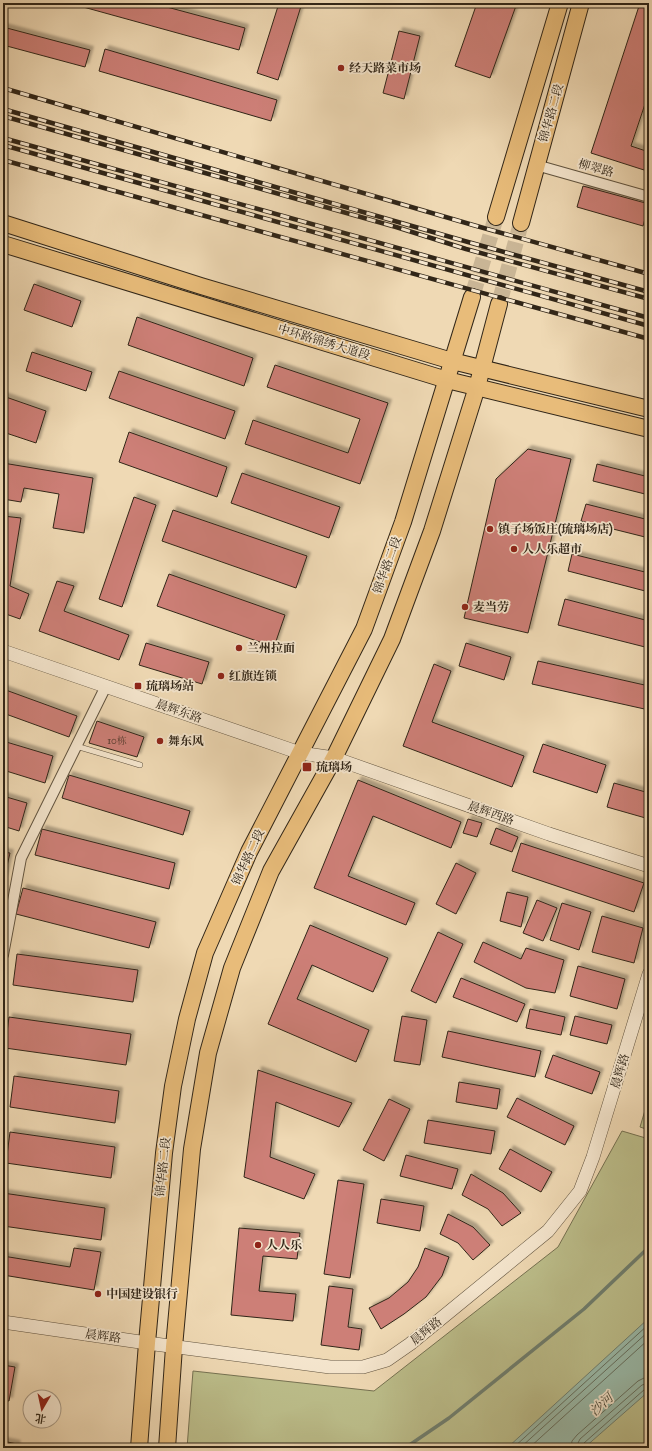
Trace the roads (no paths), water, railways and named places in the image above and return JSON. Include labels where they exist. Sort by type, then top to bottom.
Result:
[{"type":"main road","name":"锦华路二段","points":[[496,217],[560,3]]},
{"type":"main road","name":"锦华路二段","points":[[521,223],[581,3]]},
{"type":"main road","name":"中环路锦绣大道段","points":[[3,224],[201,286],[452,361],[649,409]]},
{"type":"main road","name":"中环路锦绣大道段","points":[[3,244],[447,380],[649,429]]},
{"type":"main road","name":"锦华路二段","points":[[139,1448],[164,1153],[172,1086],[187,1019],[205,953],[248,852],[364,629],[403,522],[472,297]]},
{"type":"main road","points":[[167,1448],[174,1347],[192,1149],[210,1045],[232,968],[271,871],[334,758],[392,639],[432,531],[477,387],[499,304]]},
{"type":"street","name":"柳翠路","points":[[536,165],[649,196]]},
{"type":"street","name":"晨辉东路","points":[[3,651],[300,753],[334,758]]},
{"type":"street","points":[[3,955],[21,858],[106,686]]},
{"type":"street","name":"晨辉西路","points":[[334,758],[549,834],[649,866]]},
{"type":"street","name":"晨辉路","points":[[3,1322],[174,1347],[330,1367],[363,1367],[387,1360],[410,1344],[548,1231],[580,1191],[593,1157],[649,974]]},
{"type":"lane","points":[[76,746],[140,765]]},
{"type":"water","name":"沙河","points":[[649,1318],[649,1391],[584,1448],[507,1448]]},
{"type":"waterway","points":[[405,1448],[449,1418],[584,1309],[649,1247]]},
{"type":"tunnel","points":[[472,297],[496,217]]},
{"type":"tunnel","points":[[499,304],[521,223]]},
{"type":"railway","points":[[3,88],[473,225],[649,274]]},
{"type":"railway","points":[[3,109],[468,242],[649,292]]},
{"type":"railway","points":[[3,116],[396,227],[466,249],[649,299]]},
{"type":"railway","points":[[3,138],[649,318]]},
{"type":"railway","points":[[3,145],[649,326]]},
{"type":"railway","points":[[3,160],[649,339]]},
{"type":"place","name":"经天路菜市场","points":[[341,68]]},
{"type":"place","name":"镇子场饭庄(琉璃场店)","points":[[490,529]]},
{"type":"place","name":"人人乐超市","points":[[514,549]]},
{"type":"place","name":"麦当劳","points":[[465,607]]},
{"type":"place","name":"兰州拉面","points":[[239,648]]},
{"type":"place","name":"红旗连锁","points":[[221,676]]},
{"type":"place","name":"琉璃场站","points":[[138,686]]},
{"type":"place","name":"舞东风","points":[[160,741]]},
{"type":"place","name":"琉璃场","points":[[307,767]]},
{"type":"place","name":"人人乐","points":[[258,1245]]},
{"type":"place","name":"中国建设银行","points":[[98,1294]]}]
